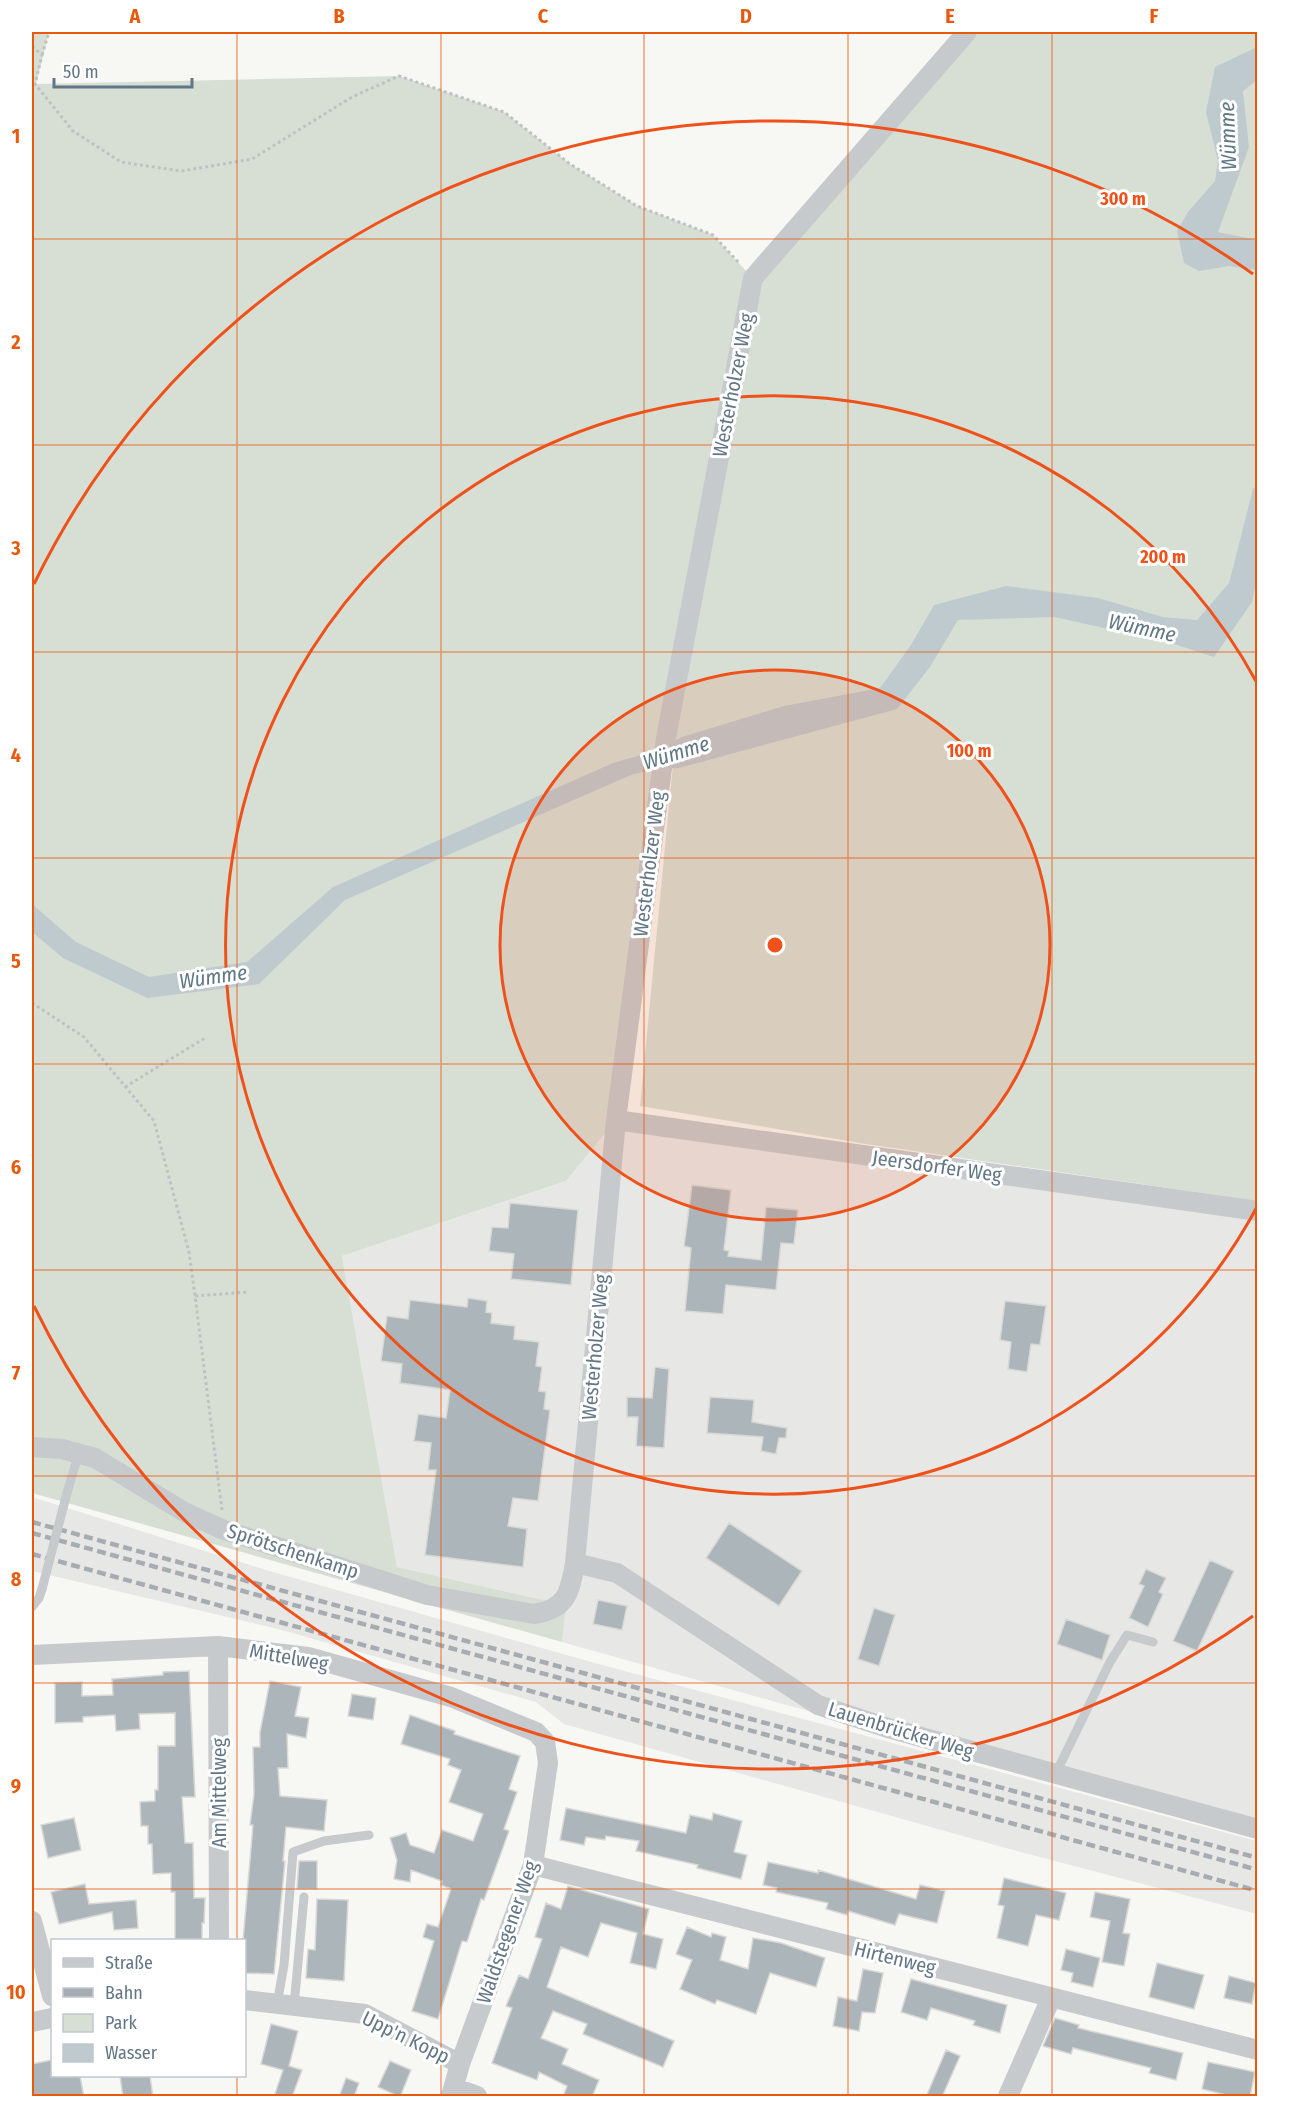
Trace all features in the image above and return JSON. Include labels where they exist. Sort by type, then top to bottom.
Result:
[{"type":"street","points":[[753,278],[967,32]]},
{"type":"street","name":"Westerholzer Weg","points":[[565,1600],[571,1590],[575,1563],[616,1120],[666,738],[753,278]]},
{"type":"street","name":"Jeersdorfer Weg","points":[[616,1120],[1257,1211]]},
{"type":"street","name":"Sprötschenkamp","points":[[32,1447],[80,1452],[95,1458],[186,1513],[224,1530],[427,1595],[534,1614],[547,1612],[565,1600]]},
{"type":"street","name":"Lauenbrücker Weg","points":[[575,1563],[617,1573],[818,1705],[888,1728],[1257,1829]]},
{"type":"street","name":"Mittelweg","points":[[32,1655],[218,1646],[308,1657],[451,1697],[536,1732]]},
{"type":"street","name":"Am Mittelweg","points":[[218,1646],[219,1939]]},
{"type":"street","name":"Waldstegener Weg","points":[[453,2092],[460,2064],[533,1865],[548,1752],[545,1742],[536,1732]]},
{"type":"street","name":"Hirtenweg","points":[[533,1865],[1257,2050]]},
{"type":"street","points":[[32,1921],[51,1992]]},
{"type":"street","points":[[1008,2097],[1051,1998]]},
{"type":"street","name":"Upp'n Kopp","points":[[246,2000],[365,2013],[460,2064]]},
{"type":"street","points":[[32,2022],[51,2018]]},
{"type":"street","points":[[453,2092],[477,2097]]},
{"type":"lane","points":[[32,1607],[42,1589],[80,1452]]},
{"type":"lane","points":[[1055,1775],[1110,1662],[1127,1635],[1153,1642]]},
{"type":"lane","points":[[286,2005],[284,1965],[288,1894],[294,1852],[324,1841],[369,1835]]},
{"type":"lane","points":[[286,2005],[304,1897]]},
{"type":"path","points":[[49,32],[35,84],[73,131],[121,162],[182,171],[252,159],[352,97],[399,76],[504,112],[570,164],[637,206],[713,235],[753,278]]},
{"type":"path","points":[[32,46],[42,55]]},
{"type":"path","points":[[32,1003],[84,1038],[154,1121],[189,1252],[224,1530]]},
{"type":"path","points":[[125,1087],[204,1038]]},
{"type":"path","points":[[195,1296],[248,1292]]},
{"type":"shaded area","points":[[616,1120],[1257,1214],[1257,1837],[562,1642],[565,1605],[397,1567],[342,1256],[566,1181]]},
{"type":"shaded area","points":[[32,1497],[266,1570],[595,1663],[1257,1841],[1257,1914],[1002,1847],[564,1724],[536,1702],[278,1629],[32,1571]]},
{"type":"green space","points":[[32,32],[49,32],[36,84],[399,76],[504,112],[570,164],[637,206],[713,235],[747,272],[655,751],[648,771],[654,769],[607,1131],[566,1181],[342,1256],[397,1567],[566,1605],[562,1642],[32,1493]]},
{"type":"green space","points":[[979,32],[1257,32],[1257,1201],[866,1144],[640,1106],[676,733],[757,281]]},
{"type":"water","name":"Wümme","points":[[1257,47],[1257,80],[1243,91],[1249,147],[1218,232],[1257,240],[1257,270],[1229,266],[1199,271],[1184,263],[1177,231],[1188,212],[1215,181],[1218,161],[1206,112],[1215,67]]},
{"type":"water","name":"Wümme","points":[[1257,485],[1258,573],[1252,602],[1214,657],[1174,644],[1055,617],[958,620],[930,667],[897,709],[679,768],[654,769],[631,775],[345,900],[259,984],[147,998],[63,958],[32,932],[32,904],[76,942],[149,977],[247,962],[333,887],[613,763],[655,751],[682,737],[784,706],[880,688],[911,645],[934,605],[1006,586],[1098,598],[1163,617],[1197,620],[1229,583],[1253,489]]},
{"type":"building","points":[[692,1185],[731,1190],[724,1250],[729,1251],[728,1256],[761,1260],[766,1207],[798,1210],[794,1244],[781,1243],[776,1290],[726,1285],[723,1314],[685,1311],[691,1248],[684,1246]]},
{"type":"building","points":[[510,1203],[578,1210],[571,1285],[511,1279],[514,1254],[489,1251],[492,1227],[508,1228]]},
{"type":"building","points":[[468,1298],[487,1301],[486,1312],[492,1313],[491,1323],[515,1326],[514,1339],[539,1342],[536,1366],[542,1367],[539,1391],[546,1392],[544,1409],[550,1410],[538,1501],[513,1498],[508,1526],[527,1529],[523,1567],[425,1555],[436,1470],[428,1470],[431,1443],[414,1441],[418,1414],[446,1418],[450,1390],[400,1383],[402,1364],[381,1361],[387,1316],[408,1319],[410,1300],[467,1307]]},
{"type":"building","points":[[1005,1301],[1046,1306],[1040,1345],[1031,1344],[1027,1372],[1008,1369],[1011,1342],[1000,1340]]},
{"type":"building","points":[[655,1367],[669,1369],[664,1448],[636,1446],[638,1417],[627,1417],[627,1397],[652,1398]]},
{"type":"building","points":[[710,1397],[754,1400],[752,1422],[787,1428],[786,1438],[779,1438],[776,1454],[761,1451],[763,1437],[707,1433]]},
{"type":"building","points":[[729,1523],[802,1571],[779,1606],[706,1558]]},
{"type":"building","points":[[1210,1560],[1234,1571],[1197,1651],[1173,1641]]},
{"type":"building","points":[[1146,1569],[1166,1578],[1159,1592],[1163,1594],[1148,1627],[1129,1618],[1144,1586],[1139,1584]]},
{"type":"building","points":[[598,1600],[627,1606],[622,1630],[593,1624]]},
{"type":"building","points":[[874,1608],[895,1615],[879,1666],[858,1659]]},
{"type":"building","points":[[1066,1619],[1110,1635],[1102,1660],[1057,1644]]},
{"type":"building","points":[[189,1671],[195,1797],[182,1797],[185,1843],[193,1843],[194,1898],[205,1898],[202,1939],[175,1939],[175,1892],[171,1892],[171,1873],[153,1874],[152,1844],[148,1844],[148,1826],[141,1826],[140,1802],[155,1801],[155,1790],[158,1790],[158,1746],[175,1746],[175,1713],[139,1714],[140,1729],[116,1731],[115,1715],[83,1717],[83,1722],[55,1723],[55,1683],[82,1682],[82,1696],[113,1695],[112,1679],[163,1675],[163,1672]]},
{"type":"building","points":[[270,1681],[301,1687],[295,1716],[309,1718],[306,1738],[287,1734],[288,1768],[278,1768],[280,1796],[327,1800],[324,1831],[286,1827],[274,1974],[246,1973],[246,1939],[243,1939],[253,1825],[250,1825],[254,1794],[253,1747],[260,1747],[260,1732]]},
{"type":"building","points":[[352,1694],[376,1698],[373,1720],[348,1716]]},
{"type":"building","points":[[410,1715],[455,1731],[454,1734],[520,1756],[509,1789],[517,1792],[504,1829],[509,1831],[484,1900],[481,1899],[467,1942],[462,1941],[438,2019],[412,2011],[434,1941],[423,1937],[427,1924],[438,1927],[451,1889],[441,1885],[442,1881],[411,1870],[410,1882],[394,1879],[397,1860],[390,1838],[406,1833],[410,1845],[434,1853],[442,1830],[473,1841],[483,1814],[449,1802],[461,1770],[448,1765],[450,1759],[401,1744]]},
{"type":"building","points":[[566,1808],[686,1833],[690,1815],[712,1820],[713,1813],[742,1821],[734,1852],[747,1855],[741,1879],[697,1868],[698,1865],[636,1851],[639,1841],[606,1836],[605,1840],[586,1837],[584,1845],[560,1840]]},
{"type":"building","points":[[74,1818],[81,1850],[48,1858],[41,1825]]},
{"type":"building","points":[[299,1861],[317,1861],[317,1889],[297,1889]]},
{"type":"building","points":[[768,1862],[818,1873],[818,1870],[916,1899],[920,1885],[945,1891],[937,1923],[899,1914],[895,1925],[848,1911],[847,1915],[826,1909],[828,1903],[776,1892],[777,1888],[763,1885]]},
{"type":"building","points":[[1004,1878],[1066,1893],[1059,1920],[1036,1915],[1028,1946],[997,1938],[1004,1906],[998,1905]]},
{"type":"building","points":[[85,1884],[89,1904],[136,1900],[138,1928],[114,1930],[112,1912],[59,1924],[51,1892]]},
{"type":"building","points":[[568,1886],[649,1909],[643,1934],[663,1939],[656,1969],[630,1963],[637,1933],[601,1923],[588,1957],[561,1947],[547,1987],[674,2041],[663,2067],[583,2034],[587,2024],[553,2011],[541,2038],[568,2049],[562,2064],[599,2080],[592,2097],[563,2097],[567,2086],[539,2072],[537,2080],[492,2063],[512,2008],[506,2006],[519,1975],[528,1979],[542,1939],[535,1937],[546,1903],[561,1909]]},
{"type":"building","points":[[1095,1892],[1130,1899],[1123,1933],[1130,1934],[1124,1966],[1102,1962],[1110,1921],[1090,1917]]},
{"type":"building","points":[[317,1899],[348,1900],[344,1981],[306,1978],[308,1949],[315,1950]]},
{"type":"building","points":[[687,1927],[711,1937],[712,1933],[726,1937],[720,1960],[748,1969],[753,1938],[781,1943],[825,1958],[816,1987],[770,1973],[756,2014],[717,2000],[715,2004],[680,1989],[692,1960],[676,1954]]},
{"type":"building","points":[[1066,1949],[1100,1958],[1093,1987],[1071,1982],[1073,1973],[1061,1970]]},
{"type":"building","points":[[1157,1963],[1204,1975],[1194,2009],[1149,1997]]},
{"type":"building","points":[[863,1969],[883,1973],[875,2013],[862,2012],[859,2031],[833,2026],[838,1997],[857,2001]]},
{"type":"building","points":[[1229,1976],[1256,1983],[1252,2004],[1224,1998]]},
{"type":"building","points":[[911,1979],[1007,2005],[1000,2033],[973,2025],[975,2021],[931,2008],[927,2020],[901,2012]]},
{"type":"building","points":[[1055,2018],[1079,2025],[1078,2028],[1183,2053],[1176,2080],[1149,2073],[1151,2068],[1073,2048],[1071,2054],[1043,2046]]},
{"type":"building","points":[[271,2024],[298,2031],[289,2066],[302,2070],[292,2097],[274,2097],[283,2070],[261,2064]]},
{"type":"building","points":[[946,2050],[960,2056],[942,2097],[926,2097]]},
{"type":"building","points":[[51,2060],[51,2077],[80,2077],[84,2097],[32,2097],[32,2064]]},
{"type":"building","points":[[390,2061],[411,2070],[400,2097],[378,2087]]},
{"type":"building","points":[[1208,2062],[1255,2072],[1250,2097],[1234,2097],[1202,2089]]},
{"type":"building","points":[[120,2077],[150,2077],[153,2097],[123,2097]]},
{"type":"building","points":[[346,2078],[359,2083],[354,2097],[339,2097]]},
{"type":"railway","points":[[32,1522],[1258,1858]]},
{"type":"railway","points":[[32,1533],[1258,1870]]},
{"type":"railway","points":[[32,1554],[1258,1891]]}]
